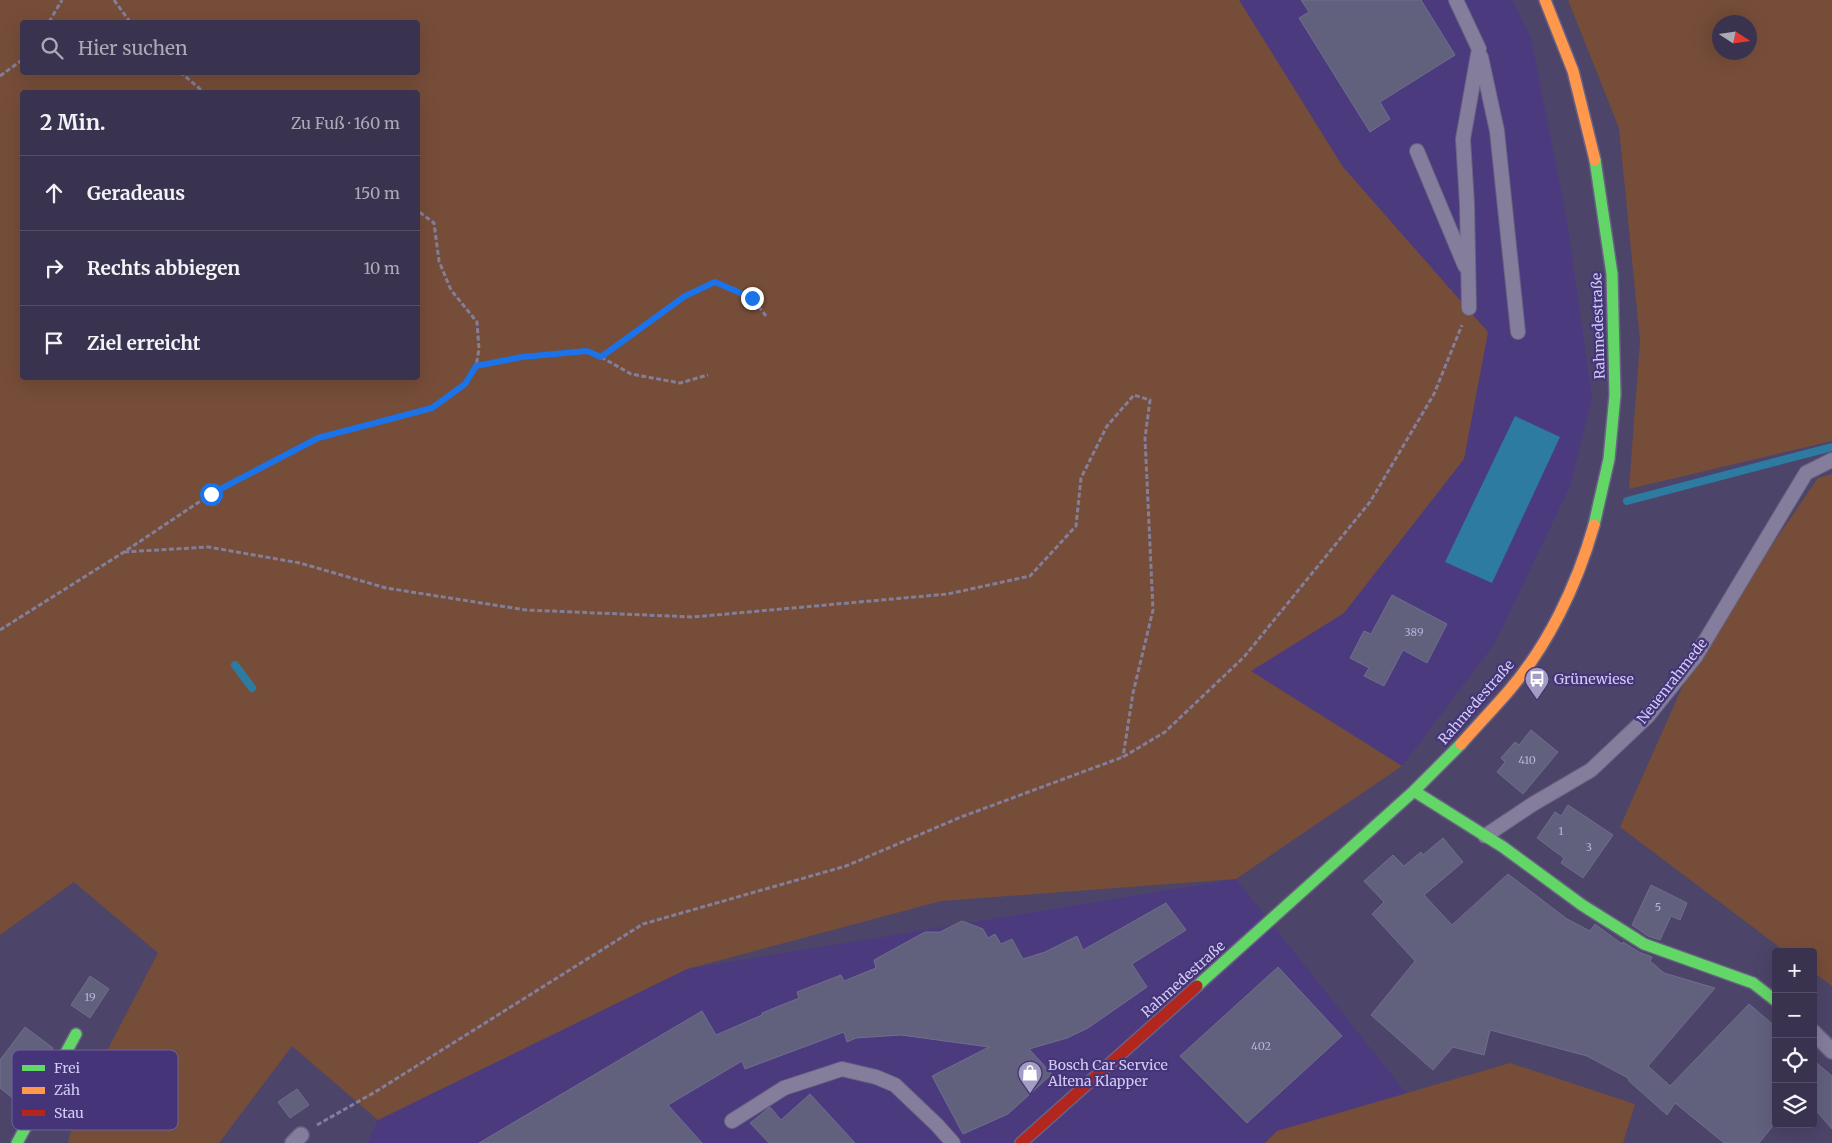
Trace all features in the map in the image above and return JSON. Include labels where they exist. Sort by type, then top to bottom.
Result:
[{"type":"main road","name":"Rahmedestraße","points":[[1022,1143],[1414,790],[1461,743],[1508,692],[1540,648],[1569,593],[1594,527],[1609,458],[1616,395],[1612,274],[1598,173],[1573,71],[1545,0]]},
{"type":"main road","points":[[1414,790],[1503,847],[1582,905],[1644,944],[1753,983],[1772,998]]},
{"type":"main road","points":[[67,1050],[76,1034]]},
{"type":"main road","points":[[17,1143],[24,1130]]},
{"type":"street","points":[[1817,1036],[1832,1051]]},
{"type":"lane","points":[[1456,0],[1479,49],[1497,131],[1518,332]]},
{"type":"lane","points":[[1468,308],[1469,274],[1463,139],[1479,49]]},
{"type":"lane","points":[[1417,152],[1469,274]]},
{"type":"lane","name":"Neuenrahmede","points":[[1484,836],[1533,804],[1591,770],[1647,717],[1696,656],[1806,473],[1832,460]]},
{"type":"lane","points":[[732,1120],[784,1088],[842,1069],[876,1076],[895,1085],[938,1125],[953,1143]]},
{"type":"path","points":[[50,20],[62,0]]},
{"type":"path","points":[[114,0],[129,20]]},
{"type":"path","points":[[0,76],[20,61]]},
{"type":"path","points":[[184,75],[200,90]]},
{"type":"path","points":[[0,630],[124,552],[211,494],[318,438],[432,408],[465,384],[476,366],[479,349],[477,322],[451,290],[439,262],[434,223],[420,212]]},
{"type":"path","points":[[601,357],[685,296],[715,282],[752,298],[766,316]]},
{"type":"path","points":[[297,1139],[643,924],[846,866],[961,817],[1123,757],[1165,732],[1244,657],[1370,502],[1434,394],[1468,308]]},
{"type":"path","points":[[476,366],[522,357],[587,351],[631,374],[680,383],[708,375]]},
{"type":"path","points":[[124,552],[208,547],[300,563],[386,588],[535,611],[693,617],[948,594],[1030,576],[1076,526],[1081,478],[1106,426],[1134,395],[1150,400],[1145,438],[1153,610],[1132,692],[1123,757]]},
{"type":"shaded area","points":[[0,0],[1239,0],[1343,167],[1488,332],[1464,459],[1344,613],[1251,671],[1402,766],[1236,879],[941,901],[687,969],[378,1120],[292,1046],[219,1143],[68,1143],[71,1130],[178,1130],[178,1050],[107,1050],[158,953],[74,882],[0,935]]},
{"type":"shaded area","points":[[1239,0],[1512,0],[1531,38],[1567,221],[1592,397],[1570,486],[1495,643],[1402,766],[1250,671],[1344,613],[1488,332],[1343,167]]},
{"type":"shaded area","points":[[1568,0],[1832,0],[1832,441],[1629,489],[1640,341],[1619,128]]},
{"type":"shaded area","points":[[1832,474],[1832,986],[1817,975],[1817,948],[1781,948],[1620,827],[1696,656],[1818,478]]},
{"type":"shaded area","points":[[1236,879],[1407,1094],[1277,1131],[1265,1143],[367,1143],[378,1120],[687,969]]},
{"type":"shaded area","points":[[1510,1063],[1635,1104],[1623,1143],[1265,1143],[1277,1131]]},
{"type":"water","points":[[1515,416],[1560,437],[1492,583],[1445,562]]},
{"type":"building","points":[[1301,0],[1421,0],[1455,55],[1380,102],[1390,119],[1370,132],[1299,18],[1309,12]]},
{"type":"building","points":[[1392,595],[1447,624],[1427,663],[1403,650],[1384,686],[1364,676],[1369,668],[1350,658],[1364,631],[1371,634]]},
{"type":"building","points":[[1531,730],[1558,752],[1523,794],[1497,772],[1505,762],[1501,758],[1515,742],[1519,745]]},
{"type":"building","points":[[1568,805],[1613,835],[1583,878],[1561,863],[1564,858],[1537,838],[1555,812],[1561,816]]},
{"type":"building","points":[[1443,838],[1463,862],[1424,895],[1452,925],[1508,874],[1567,919],[1590,931],[1595,924],[1622,944],[1623,942],[1639,952],[1652,957],[1650,961],[1664,973],[1715,988],[1648,1066],[1670,1086],[1749,1004],[1772,1024],[1772,1127],[1759,1143],[1724,1143],[1675,1103],[1667,1115],[1628,1078],[1587,1056],[1490,1030],[1484,1055],[1453,1047],[1433,1070],[1371,1015],[1415,961],[1372,914],[1384,902],[1364,881],[1393,855],[1404,866],[1421,852],[1423,855]]},
{"type":"building","points":[[1651,885],[1687,903],[1680,920],[1671,916],[1660,940],[1648,936],[1632,925]]},
{"type":"building","points":[[1166,903],[1186,930],[1132,964],[1147,987],[1088,1028],[1067,1038],[1029,1049],[1052,1074],[1008,1114],[963,1134],[932,1076],[989,1047],[901,1035],[856,1038],[847,1042],[844,1032],[745,1069],[742,1061],[668,1105],[702,1143],[479,1143],[702,1011],[716,1035],[799,998],[797,992],[841,975],[844,981],[876,968],[874,960],[925,932],[940,932],[962,921],[983,929],[988,938],[995,934],[1001,944],[1012,939],[1023,959],[1045,952],[1077,936],[1083,950]]},
{"type":"building","points":[[1278,967],[1342,1036],[1247,1123],[1180,1056]]},
{"type":"building","points":[[90,976],[109,989],[90,1018],[71,1005]]},
{"type":"building","points":[[25,1027],[53,1048],[51,1050],[12,1050],[12,1097],[0,1088],[0,1060]]},
{"type":"building","points":[[1817,1063],[1832,1076],[1832,1129],[1817,1112]]},
{"type":"building","points":[[297,1089],[309,1105],[290,1118],[278,1102]]},
{"type":"building","points":[[810,1094],[855,1143],[769,1143],[750,1123],[770,1107],[781,1120]]},
{"type":"waterway","points":[[1627,501],[1832,447]]},
{"type":"waterway","points":[[235,665],[252,688]]},
{"type":"traffic: fast","points":[[1594,525],[1609,459],[1615,395],[1612,274],[1595,160]]},
{"type":"traffic: fast","points":[[1197,986],[1414,791],[1461,744]]},
{"type":"traffic: fast","points":[[1414,791],[1503,847],[1582,905],[1644,944],[1753,983],[1772,998]]},
{"type":"traffic: fast","points":[[67,1050],[76,1034]]},
{"type":"traffic: fast","points":[[17,1143],[24,1130]]},
{"type":"traffic: slow","points":[[1545,0],[1573,71],[1595,160]]},
{"type":"traffic: slow","points":[[1461,744],[1522,675],[1548,635],[1570,592],[1594,525]]},
{"type":"traffic: jam","points":[[1021,1143],[1197,986]]},
{"type":"place","name":"Grünewiese","points":[[1537,700]]},
{"type":"place","name":"Bosch Car Service Altena Klapper","points":[[1030,1094]]},
{"type":"route","points":[[211,494],[318,438],[432,408],[465,384],[476,366],[522,357],[587,351],[601,357],[685,296],[715,282],[752,298]]}]
